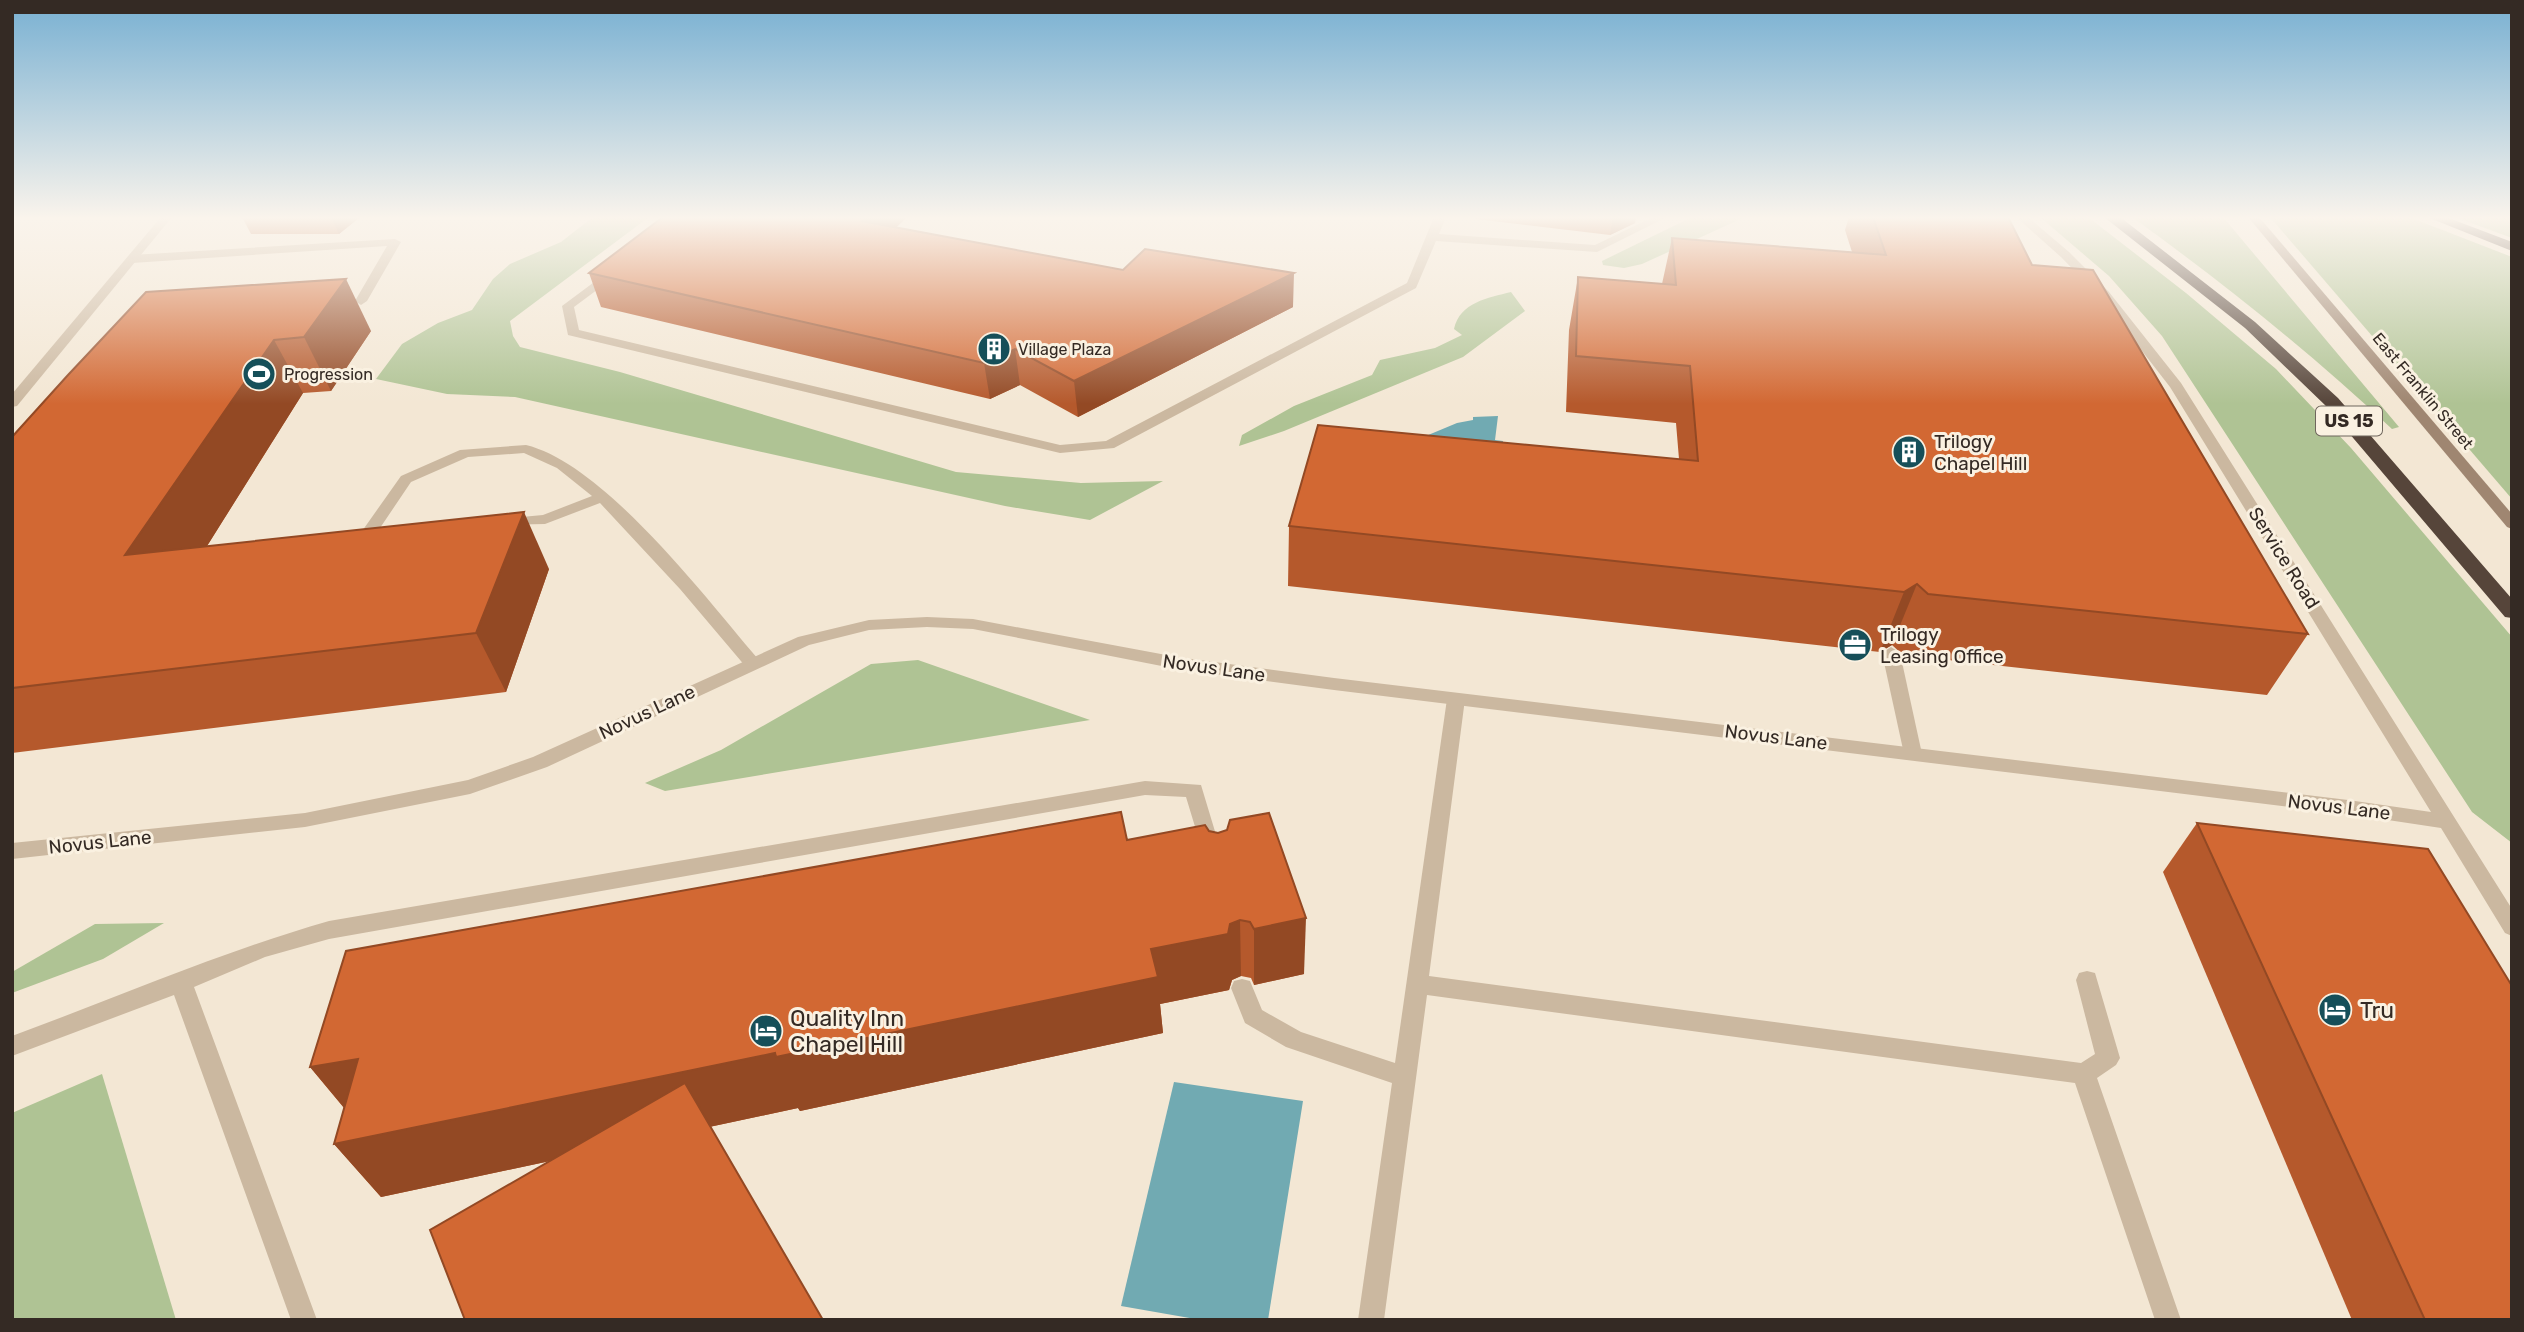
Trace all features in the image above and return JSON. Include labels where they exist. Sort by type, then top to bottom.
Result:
[{"type":"highway","name":"US 15","points":[[2191,279],[2250,325],[2332,402],[2512,612]]},
{"type":"main road","name":"East Franklin Street","points":[[2305,279],[2512,524]]},
{"type":"street","points":[[12,403],[115,279]]},
{"type":"street","points":[[361,301],[374,279]]},
{"type":"street","points":[[604,279],[568,306],[573,332],[1060,449],[1084,449],[1108,445],[1412,285],[1414,279]]},
{"type":"street","name":"Service Road","points":[[2088,279],[2147,345],[2235,480],[2512,927]]},
{"type":"street","points":[[395,532],[368,534],[406,479],[465,453],[526,449],[562,465],[603,497],[686,585],[752,663]]},
{"type":"street","points":[[491,523],[545,519],[603,497]]},
{"type":"street","name":"Novus Lane","points":[[12,851],[305,820],[470,787],[540,762],[804,641],[869,625],[927,622],[973,624],[1177,663],[2447,822]]},
{"type":"street","points":[[1891,653],[1913,754]]},
{"type":"street","points":[[1371,1320],[1456,699]]},
{"type":"street","points":[[12,1046],[181,983],[260,950],[329,930],[1145,788],[1194,790],[1215,866]]},
{"type":"street","points":[[1417,984],[2084,1074],[2108,1058],[2087,980]]},
{"type":"street","points":[[181,983],[304,1320]]},
{"type":"street","points":[[1242,988],[1253,1016],[1294,1040],[1404,1077]]},
{"type":"street","points":[[2084,1074],[2168,1320]]},
{"type":"green space","points":[[493,279],[566,279],[510,321],[513,336],[520,347],[620,372],[956,472],[1081,483],[1163,481],[1090,520],[1005,506],[515,397],[447,394],[376,379],[402,344],[438,323],[472,310]]},
{"type":"green space","points":[[2112,279],[2168,279],[2276,369],[2351,448],[2512,637],[2512,843],[2472,812],[2162,336]]},
{"type":"green space","points":[[2214,279],[2275,279],[2399,427],[2392,429],[2265,319]]},
{"type":"green space","points":[[2323,279],[2512,279],[2512,499]]},
{"type":"green space","points":[[1511,292],[1525,311],[1463,357],[1284,431],[1239,446],[1242,435],[1294,406],[1372,375],[1380,360],[1435,348],[1462,335],[1454,329],[1462,313],[1484,299]]},
{"type":"green space","points":[[918,660],[1090,720],[665,791],[645,783],[721,750],[871,664]]},
{"type":"green space","points":[[164,923],[103,959],[12,993],[12,972],[95,924]]},
{"type":"green space","points":[[102,1074],[176,1320],[12,1320],[12,1113]]},
{"type":"water","points":[[1498,416],[1495,440],[1503,441],[1500,467],[1421,438],[1457,423],[1473,420],[1473,417]]},
{"type":"water","points":[[1174,1082],[1303,1101],[1268,1320],[1201,1320],[1121,1306]]},
{"type":"building","points":[[346,279],[304,337],[274,340],[125,555],[524,512],[476,633],[12,688],[12,437],[146,292]]},
{"type":"building","points":[[616,279],[1281,279],[1074,381],[1015,349],[984,363]]},
{"type":"building","name":"Trilogy Chapel Hill","points":[[1578,279],[1676,285],[1676,279],[2098,279],[2308,634],[1928,594],[1917,584],[1904,592],[1289,526],[1318,425],[1698,461],[1690,366],[1576,356]]},
{"type":"building","points":[[1121,812],[1127,840],[1205,825],[1209,831],[1218,833],[1227,830],[1230,820],[1269,813],[1306,918],[1254,929],[1250,922],[1240,920],[1230,924],[1228,934],[1151,949],[1158,977],[776,1057],[775,1053],[334,1144],[358,1059],[310,1067],[346,951]]},
{"type":"building","name":"Tru","points":[[2197,823],[2428,849],[2512,986],[2512,1320],[2425,1320]]},
{"type":"building","points":[[685,1083],[823,1320],[465,1320],[430,1230]]},
{"type":"place","name":"Village Plaza","points":[[994,349]]},
{"type":"place","name":"Progression","points":[[259,374]]},
{"type":"place","name":"Trilogy Chapel Hill","points":[[1909,452]]},
{"type":"place","name":"Trilogy Leasing Office","points":[[1855,645]]},
{"type":"place","name":"Tru","points":[[2335,1010]]},
{"type":"place","name":"Quality Inn Chapel Hill","points":[[766,1031]]}]
